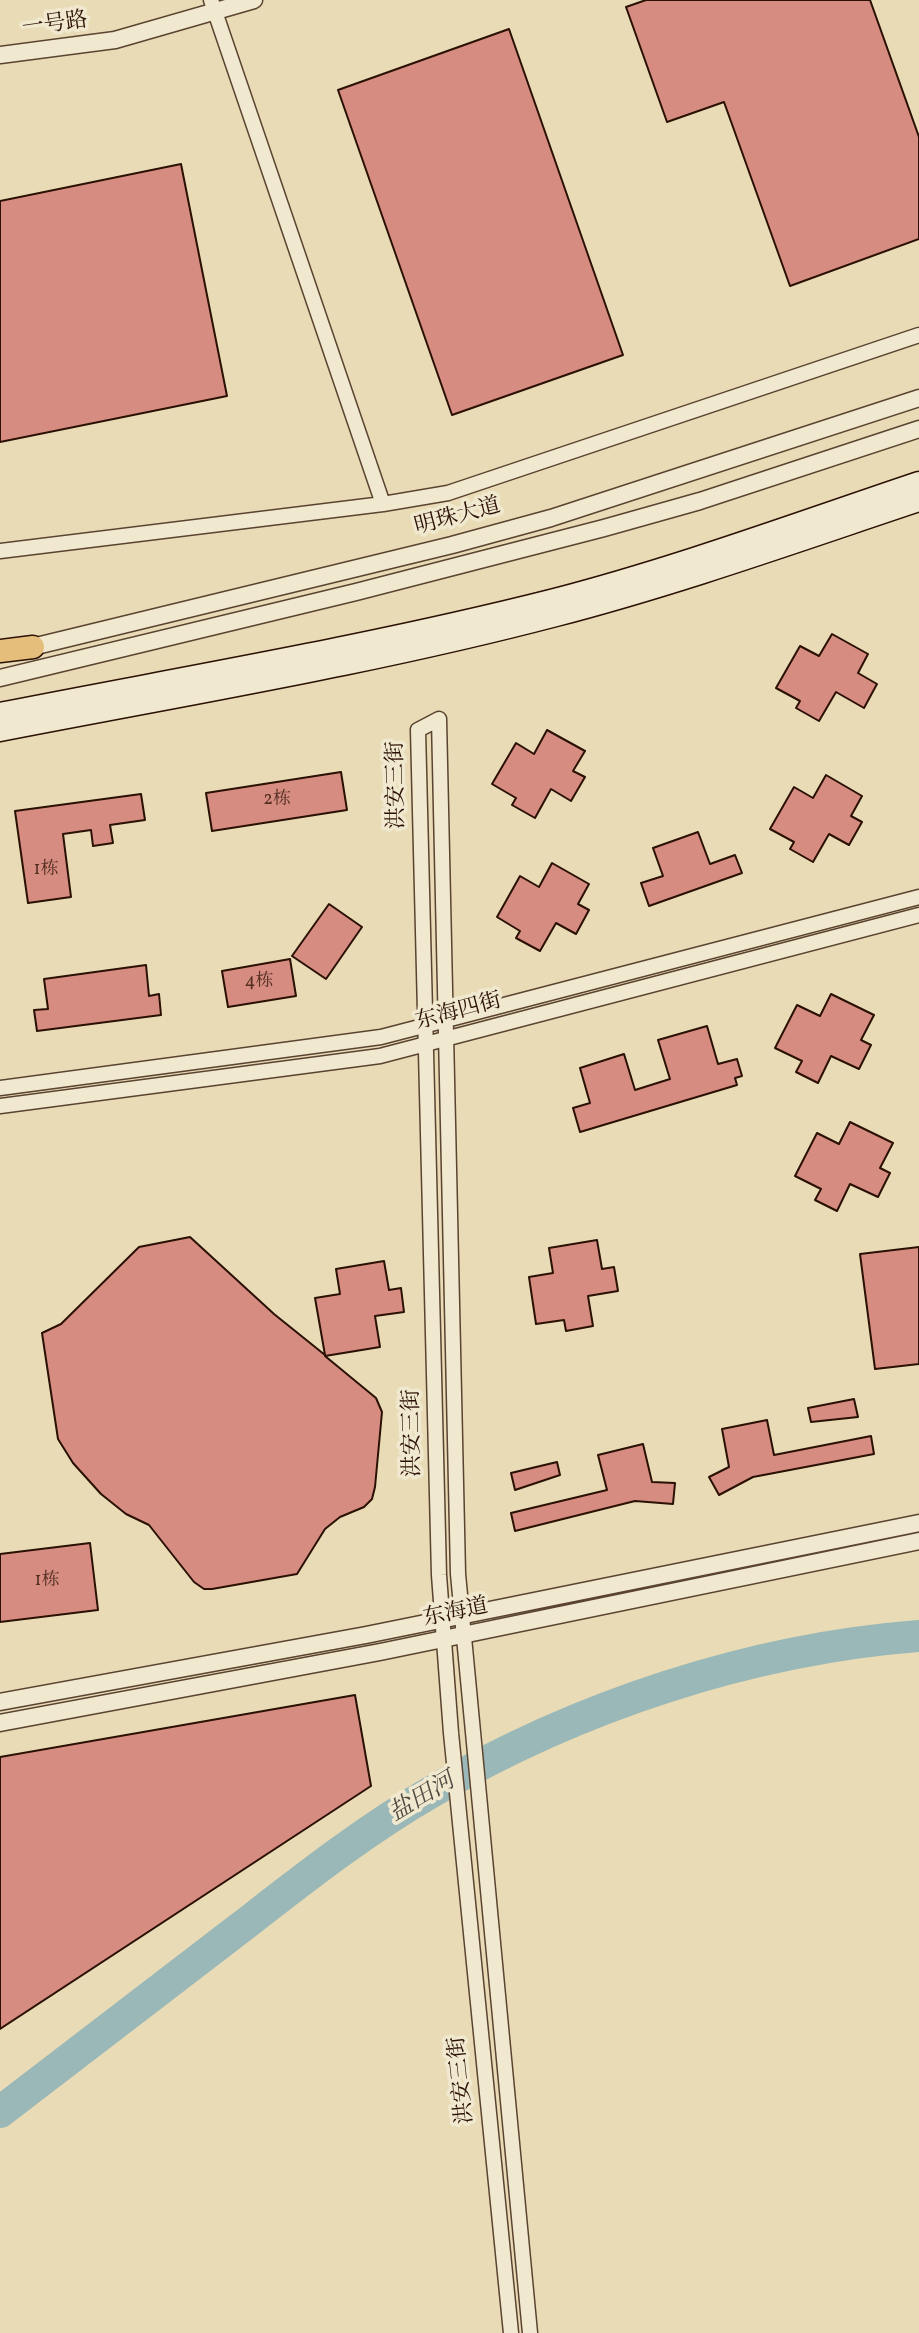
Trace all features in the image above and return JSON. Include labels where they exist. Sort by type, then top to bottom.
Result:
[{"type":"main road","points":[[0,713],[452,623],[552,599],[647,572],[919,482]]},
{"type":"main road","points":[[0,731],[446,643],[556,616],[650,590],[919,501]]},
{"type":"main road","points":[[0,653],[33,647]]},
{"type":"street","name":"一号路","points":[[4,55],[115,40],[212,6],[254,0]]},
{"type":"street","points":[[212,6],[383,504]]},
{"type":"street","points":[[0,551],[383,504],[448,493],[919,335]]},
{"type":"street","name":"明珠大道","points":[[33,647],[551,518],[919,398]]},
{"type":"street","name":"明珠大道","points":[[0,678],[604,528],[700,501],[919,429]]},
{"type":"street","name":"洪安三街","points":[[511,2333],[442,1619],[418,730],[439,719],[458,1574],[530,2333]]},
{"type":"street","name":"东海四街","points":[[0,1088],[381,1037],[919,897]]},
{"type":"street","name":"东海四街","points":[[0,1106],[380,1056],[919,915]]},
{"type":"street","name":"东海道","points":[[0,1702],[461,1616],[919,1523]]},
{"type":"street","name":"东海道","points":[[0,1723],[463,1635],[919,1541]]},
{"type":"building","points":[[646,0],[870,0],[919,137],[919,239],[790,286],[724,102],[667,122],[626,7]]},
{"type":"building","points":[[509,29],[623,355],[452,415],[338,90]]},
{"type":"building","points":[[181,164],[227,396],[0,442],[0,201]]},
{"type":"building","points":[[832,634],[868,654],[858,673],[877,684],[864,708],[836,692],[819,721],[796,708],[800,701],[776,688],[800,646],[819,656]]},
{"type":"building","points":[[547,730],[585,751],[573,771],[585,777],[571,801],[551,789],[535,818],[512,805],[516,798],[492,784],[516,743],[534,754]]},
{"type":"building","points":[[341,772],[347,810],[212,831],[206,793]]},
{"type":"building","points":[[826,775],[862,796],[851,816],[862,822],[849,845],[829,834],[813,862],[790,849],[794,842],[770,829],[794,787],[813,798]]},
{"type":"building","points":[[141,794],[145,820],[110,825],[113,843],[93,846],[91,830],[63,834],[71,897],[28,903],[15,811]]},
{"type":"building","points":[[698,832],[710,864],[735,855],[742,873],[649,906],[641,883],[663,876],[653,848]]},
{"type":"building","points":[[552,863],[589,884],[578,904],[589,910],[576,934],[556,923],[540,951],[516,938],[520,931],[497,917],[520,876],[539,887]]},
{"type":"building","points":[[329,904],[362,927],[326,979],[292,956]]},
{"type":"building","points":[[290,959],[296,996],[228,1007],[222,971]]},
{"type":"building","points":[[146,965],[149,996],[159,994],[161,1015],[37,1031],[34,1010],[48,1009],[44,979]]},
{"type":"building","points":[[831,994],[874,1015],[861,1040],[871,1045],[859,1069],[831,1056],[818,1083],[796,1072],[802,1061],[775,1048],[797,1005],[820,1016]]},
{"type":"building","points":[[707,1026],[718,1064],[737,1059],[742,1076],[735,1078],[737,1085],[580,1132],[573,1108],[590,1103],[580,1068],[624,1054],[635,1090],[670,1079],[658,1040]]},
{"type":"building","points":[[850,1122],[893,1143],[880,1168],[890,1173],[878,1197],[850,1184],[837,1211],[815,1200],[821,1189],[795,1176],[817,1133],[839,1144]]},
{"type":"building","points":[[190,1237],[274,1314],[325,1355],[315,1298],[340,1294],[336,1269],[384,1261],[389,1290],[401,1288],[404,1312],[375,1316],[380,1347],[325,1356],[376,1398],[382,1412],[375,1487],[372,1499],[364,1507],[340,1517],[325,1529],[297,1574],[204,1589],[194,1582],[149,1525],[126,1514],[101,1494],[73,1463],[58,1439],[42,1333],[61,1324],[139,1247]]},
{"type":"building","points":[[597,1240],[602,1269],[614,1267],[618,1291],[588,1296],[593,1326],[566,1331],[564,1320],[536,1324],[529,1277],[553,1273],[549,1248]]},
{"type":"building","points":[[919,1247],[919,1364],[875,1369],[860,1254]]},
{"type":"building","points":[[854,1399],[858,1417],[811,1422],[808,1408]]},
{"type":"building","points":[[767,1420],[774,1455],[871,1436],[874,1454],[753,1477],[719,1495],[709,1477],[729,1467],[722,1429]]},
{"type":"building","points":[[643,1444],[652,1482],[675,1483],[673,1504],[635,1501],[515,1531],[511,1513],[607,1490],[598,1455]]},
{"type":"building","points":[[557,1462],[560,1475],[515,1490],[511,1473]]},
{"type":"building","points":[[90,1543],[98,1610],[0,1622],[0,1554]]},
{"type":"building","points":[[355,1695],[371,1786],[0,2029],[0,1757]]},
{"type":"waterway","name":"盐田河","points":[[0,2112],[334,1856],[408,1806],[489,1760],[606,1708],[667,1686],[793,1654],[919,1636]]}]
